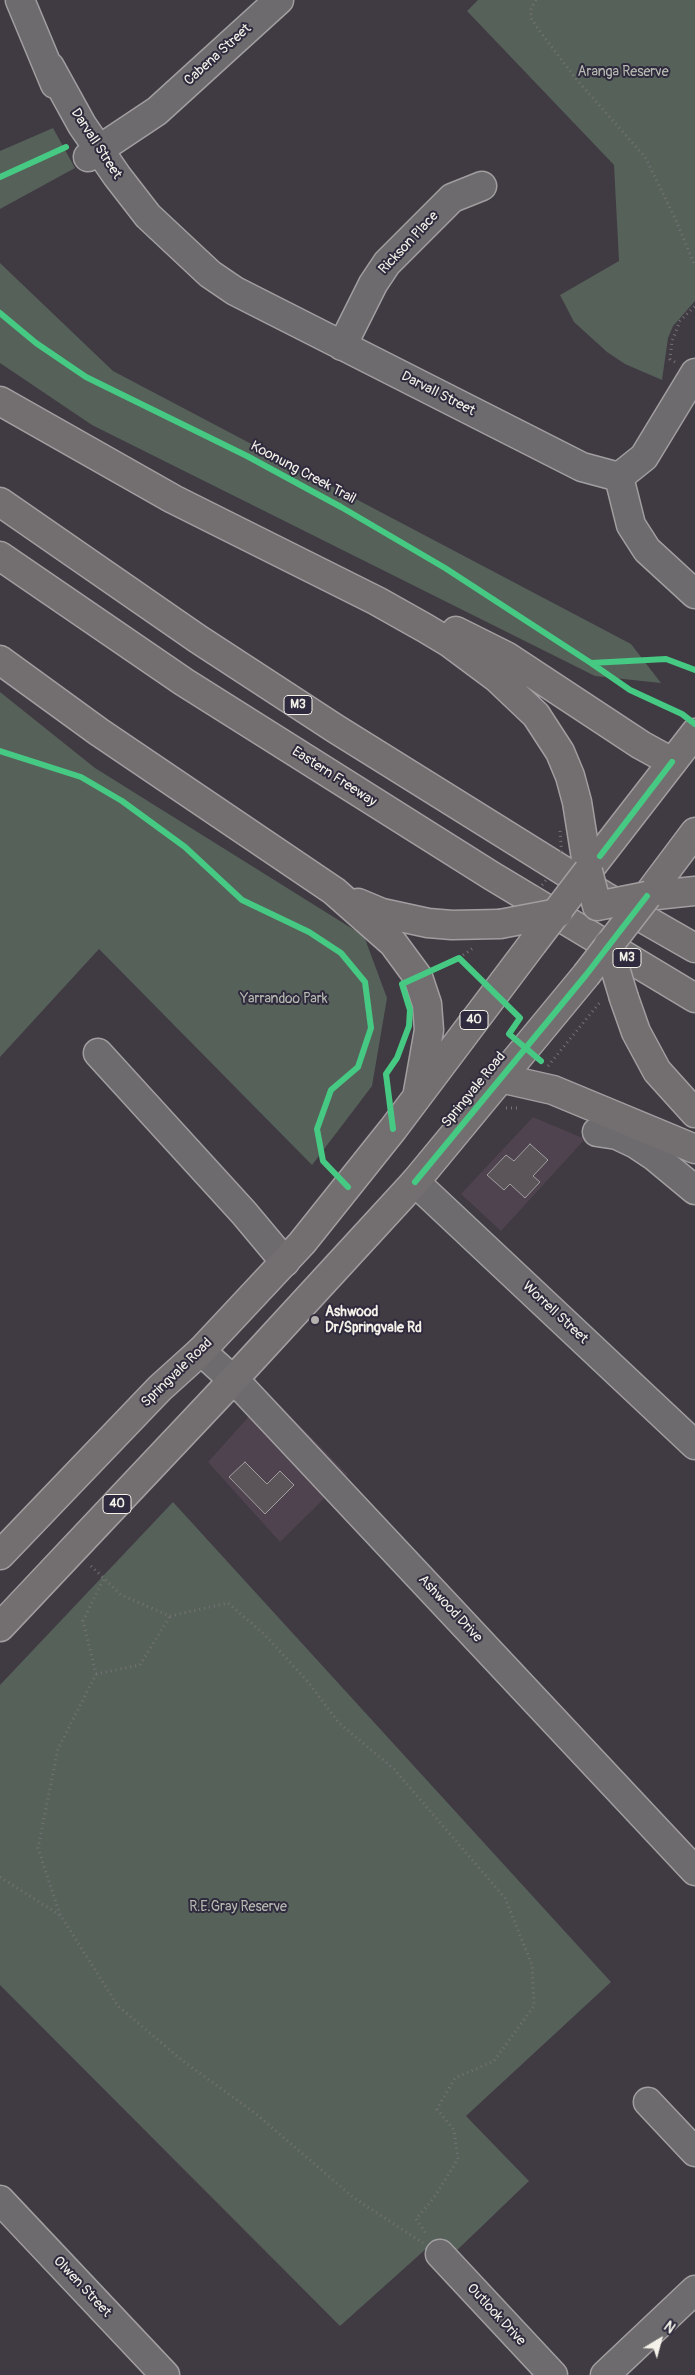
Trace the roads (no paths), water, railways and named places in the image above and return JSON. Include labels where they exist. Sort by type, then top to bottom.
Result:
[{"type":"main road","points":[[0,401],[172,499],[378,601],[450,643],[497,678],[536,715],[560,752],[570,776],[601,901],[614,997],[657,1070],[686,1106],[695,1113]]},
{"type":"main road","name":"M3","points":[[0,502],[262,681],[601,901],[695,948]]},
{"type":"main road","name":"Eastern Freeway","points":[[0,556],[184,682],[492,876],[685,993]]},
{"type":"main road","points":[[378,601],[468,636],[506,656],[641,745],[672,762]]},
{"type":"main road","points":[[0,660],[99,732],[334,891],[361,905],[404,919],[452,925],[500,924],[601,901],[656,892],[695,891]]},
{"type":"main road","name":"Springvale Road","points":[[0,1554],[160,1388],[202,1351],[326,1215],[558,912],[590,857],[695,733]]},
{"type":"main road","name":"Springvale Road","points":[[0,1627],[233,1380],[415,1182],[586,975],[608,945],[656,892],[695,832]]},
{"type":"main road","points":[[334,891],[393,942],[418,977],[427,1004],[429,1019],[416,1098]]},
{"type":"main road","points":[[500,1078],[553,1090],[695,1149]]},
{"type":"street","name":"Darvall Street","points":[[20,0],[50,67],[67,119],[129,204],[148,216],[222,283],[582,467],[618,477]]},
{"type":"street","name":"Cabena Street","points":[[98,161],[157,111],[279,0]]},
{"type":"street","name":"Rickson Place","points":[[342,346],[373,284],[387,263],[452,198],[482,186]]},
{"type":"street","points":[[694,374],[644,457],[618,477],[631,525],[647,550],[695,594]]},
{"type":"street","points":[[98,1053],[244,1213],[284,1262]]},
{"type":"street","points":[[598,1132],[617,1135],[654,1156],[695,1190]]},
{"type":"street","name":"Worrell Street","points":[[415,1182],[695,1445]]},
{"type":"street","name":"Ashwood Drive","points":[[202,1351],[233,1380],[695,1871]]},
{"type":"street","points":[[648,2102],[695,2152]]},
{"type":"street","name":"Olwen Street","points":[[0,2200],[165,2375]]},
{"type":"street","name":"Outlook Drive","points":[[440,2254],[553,2375]]},
{"type":"street","points":[[605,2375],[695,2290]]},
{"type":"place","name":"Ashwood Dr/Springvale Rd","points":[[315,1320]]},
{"type":"park label","name":"Aranga Reserve","points":[[623,72]]},
{"type":"park label","name":"Yarrandoo Park","points":[[284,999]]},
{"type":"park label","name":"R.E.Gray Reserve","points":[[238,1907]]}]
